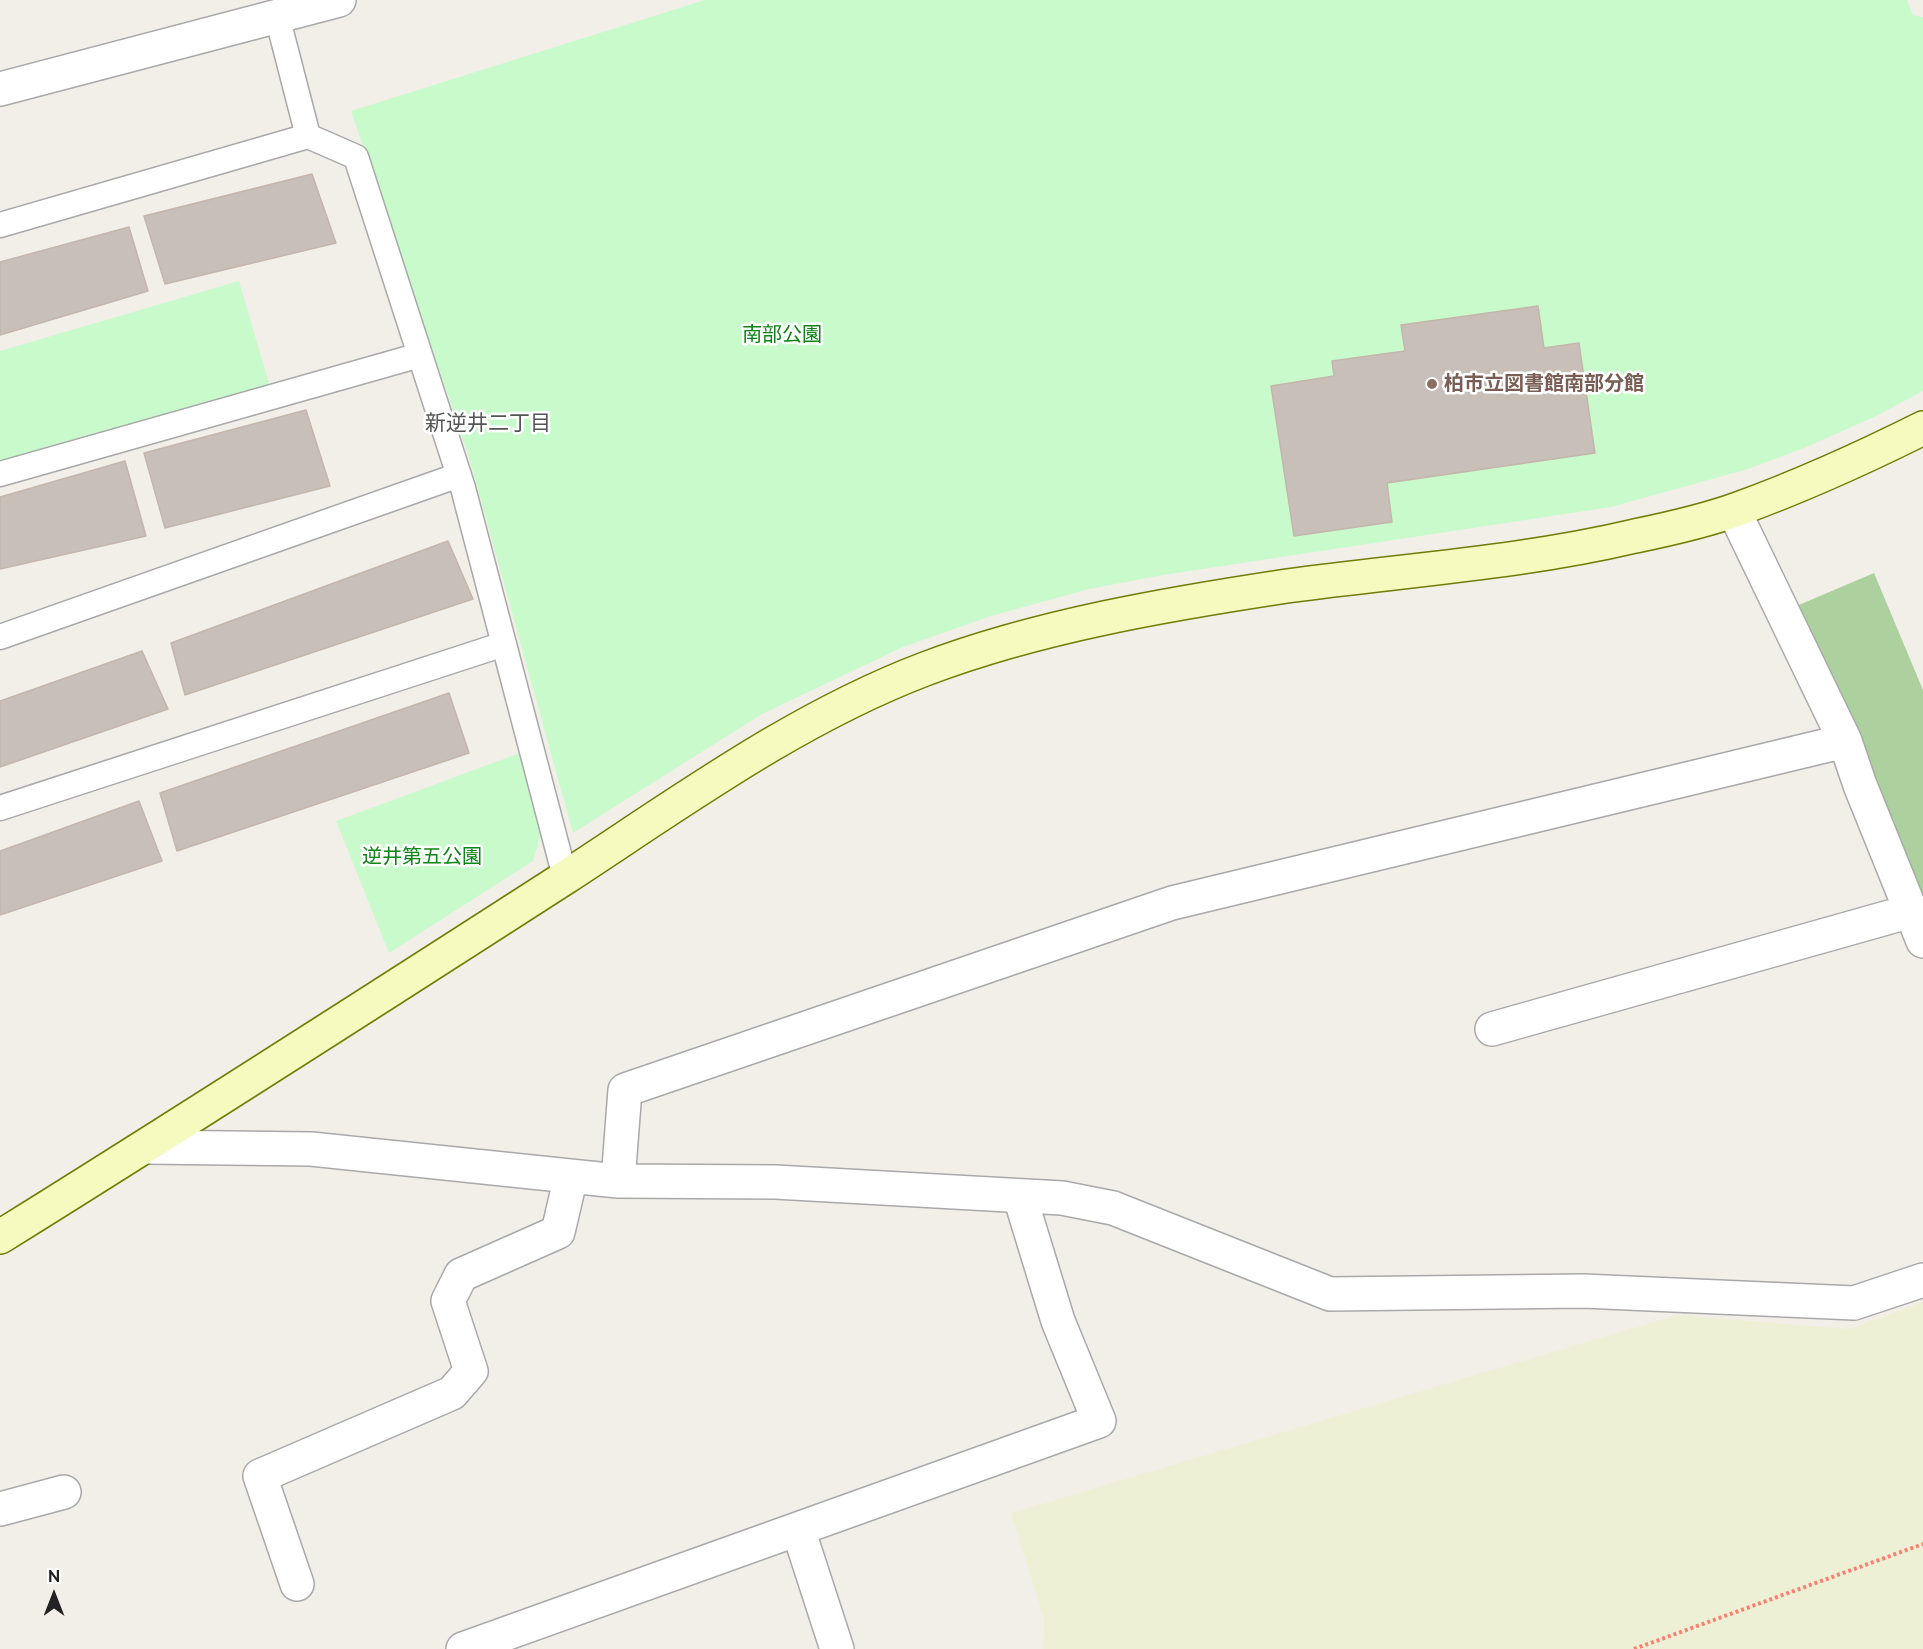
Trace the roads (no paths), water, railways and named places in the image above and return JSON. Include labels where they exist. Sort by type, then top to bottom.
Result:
[{"type":"street","points":[[0,89],[339,0]]},
{"type":"street","points":[[0,1237],[145,1147],[739,763],[866,695],[926,669],[1022,640],[1110,618],[1285,587],[1513,559],[1632,537],[1734,511],[1858,460],[1923,428]]},
{"type":"street","points":[[1734,511],[1845,741],[1860,785],[1923,941]]},
{"type":"street","points":[[618,1181],[625,1090],[1172,903],[1845,741]]},
{"type":"street","points":[[1492,1029],[1911,911]]},
{"type":"street","points":[[145,1147],[311,1149],[618,1181],[776,1182],[1062,1198],[1113,1208],[1330,1294],[1583,1291],[1854,1303],[1923,1280]]},
{"type":"street","points":[[297,1584],[260,1476],[452,1393],[471,1371],[448,1301],[461,1275],[558,1232],[571,1176]]},
{"type":"street","points":[[463,1649],[1099,1421],[1058,1321],[1020,1197]]},
{"type":"street","points":[[0,1509],[64,1492]]},
{"type":"street","points":[[798,1529],[837,1649]]},
{"type":"lane","points":[[277,16],[309,136]]},
{"type":"lane","points":[[0,225],[309,136],[356,157],[459,476],[565,877]]},
{"type":"lane","points":[[0,474],[420,355]]},
{"type":"lane","points":[[0,637],[459,476]]},
{"type":"lane","points":[[0,808],[504,644]]},
{"type":"place","name":"柏市立図書館南部分館","points":[[1432,384]]},
{"type":"district","name":"新逆井二丁目","points":[[488,424]]},
{"type":"park label","name":"南部公園","points":[[782,335]]},
{"type":"park label","name":"逆井第五公園","points":[[422,857]]}]
